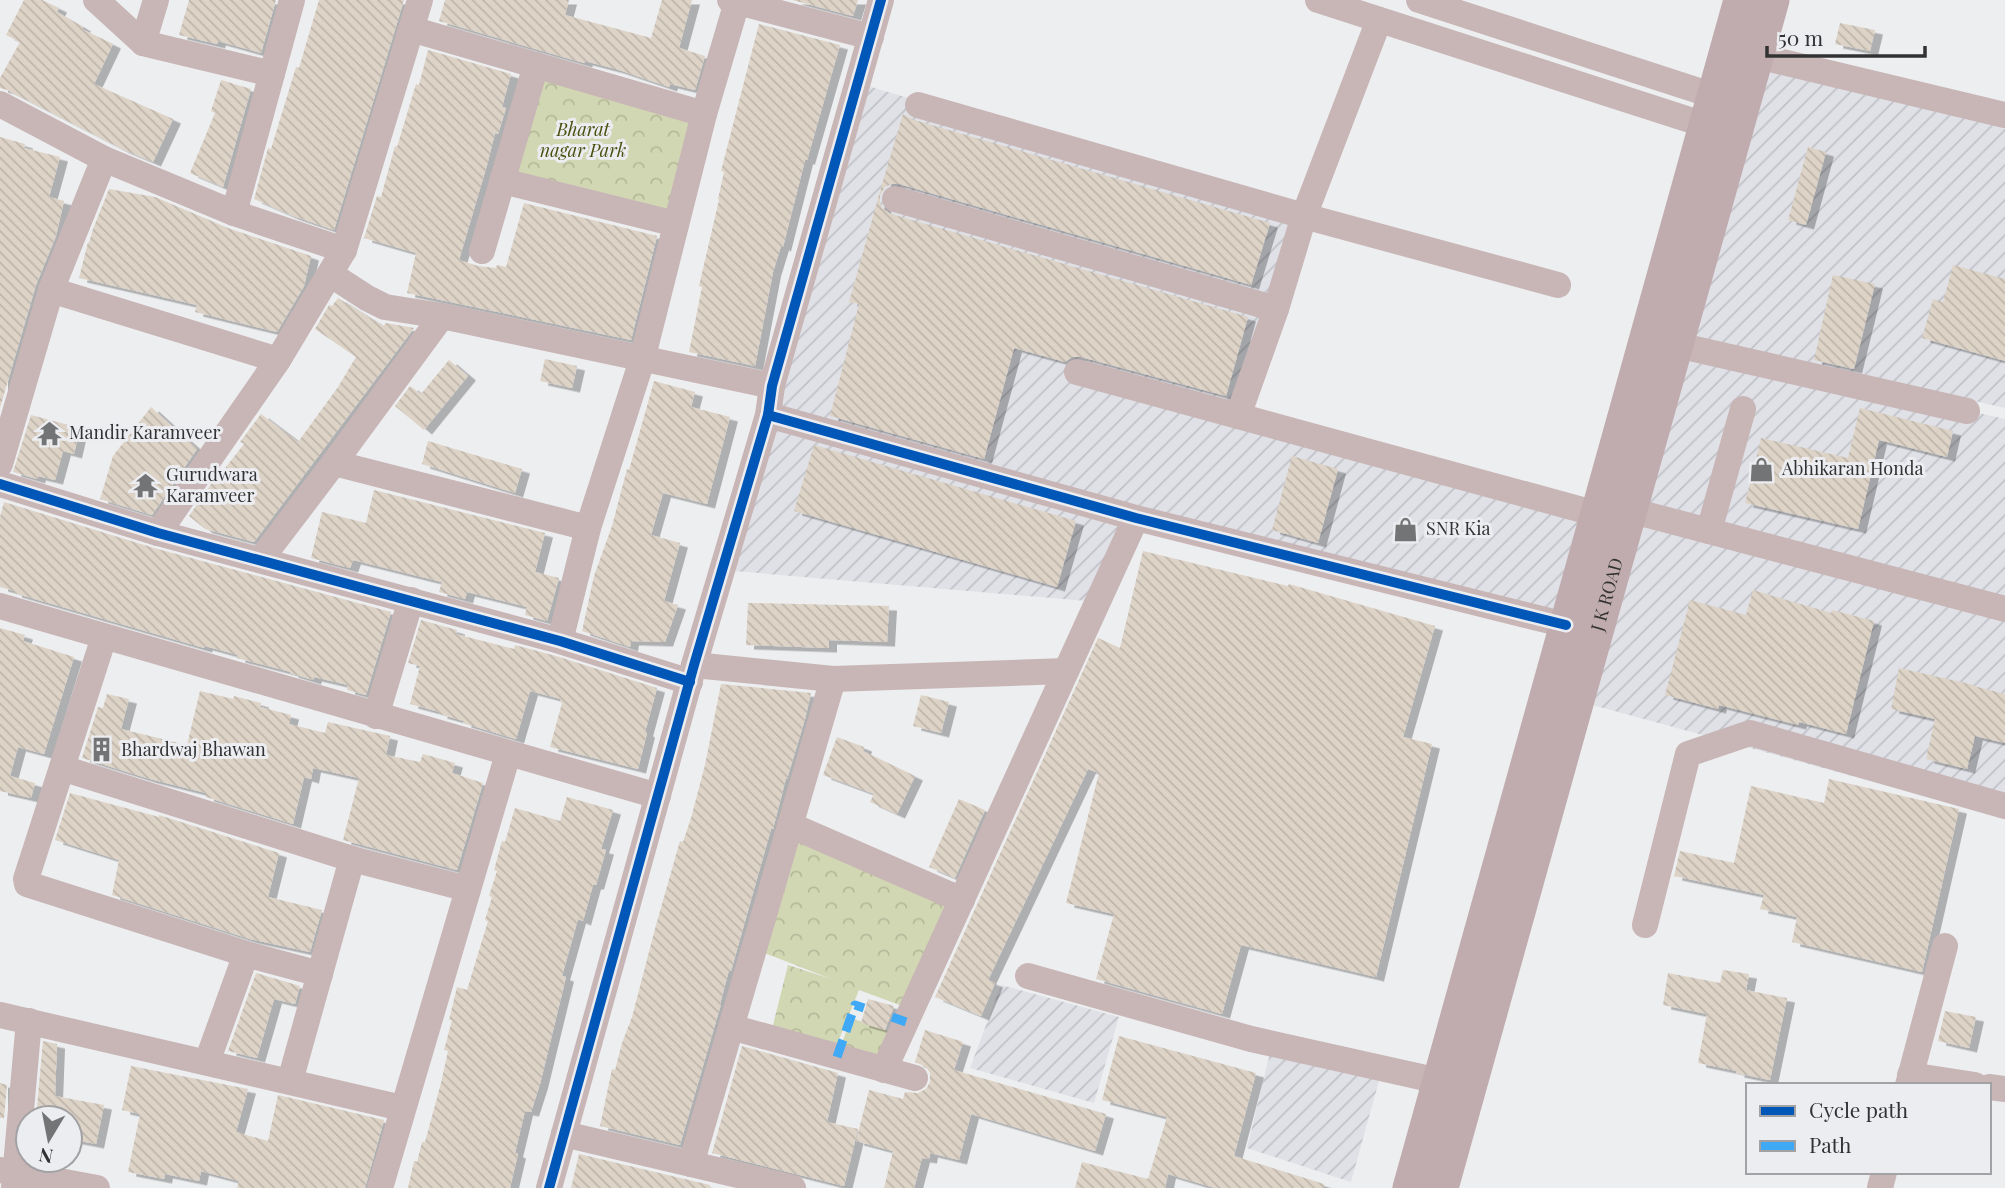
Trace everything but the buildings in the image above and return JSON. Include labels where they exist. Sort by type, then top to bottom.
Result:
[{"type":"main road","name":"J K ROAD","points":[[1740,0],[1742,52]]},
{"type":"main road","name":"J K ROAD","points":[[1409,1188],[1580,613],[1742,52],[1773,0]]},
{"type":"main road","name":"J K ROAD","points":[[1609,508],[1677,345],[1725,116]]},
{"type":"main road","name":"J K ROAD","points":[[1442,1188],[1580,613]]},
{"type":"street","points":[[96,0],[143,43],[272,74]]},
{"type":"street","points":[[143,43],[156,0]]},
{"type":"street","points":[[234,213],[292,0]]},
{"type":"street","points":[[158,533],[278,360],[344,250],[420,0]]},
{"type":"street","points":[[549,1188],[692,673],[768,415],[772,386],[881,0]]},
{"type":"street","points":[[1318,0],[1379,20],[1725,116]]},
{"type":"street","points":[[1419,0],[1725,116]]},
{"type":"street","points":[[560,641],[588,528],[642,359],[734,1],[803,9],[871,37]]},
{"type":"street","points":[[1238,416],[1276,309],[1304,216],[1379,20]]},
{"type":"street","points":[[411,29],[704,114]]},
{"type":"street","points":[[1742,52],[2005,115]]},
{"type":"street","points":[[482,251],[536,65]]},
{"type":"street","points":[[0,104],[104,159],[234,213],[344,250]]},
{"type":"street","points":[[918,105],[1304,216],[1558,285]]},
{"type":"street","points":[[0,464],[51,290],[104,159]]},
{"type":"street","points":[[502,181],[677,224]]},
{"type":"street","points":[[895,199],[1276,309]]},
{"type":"street","points":[[330,274],[385,307],[442,316],[772,386]]},
{"type":"street","points":[[51,290],[278,360]]},
{"type":"street","points":[[261,559],[442,316]]},
{"type":"street","points":[[1677,345],[1967,411]]},
{"type":"street","points":[[1077,372],[1238,416],[1709,531],[2005,609]]},
{"type":"street","points":[[1709,531],[1743,409]]},
{"type":"street","points":[[768,415],[1136,518],[1580,613]]},
{"type":"street","points":[[334,463],[588,528]]},
{"type":"street","points":[[0,484],[158,533],[560,641],[692,673],[833,679],[1066,671]]},
{"type":"street","points":[[884,1070],[1136,518]]},
{"type":"street","points":[[376,716],[411,600]]},
{"type":"street","points":[[0,606],[659,796]]},
{"type":"street","points":[[104,636],[26,879],[27,884],[246,954],[320,974]]},
{"type":"street","points":[[691,1164],[833,679]]},
{"type":"street","points":[[1645,925],[1688,754],[1749,733],[2005,806]]},
{"type":"street","points":[[380,1188],[508,754]]},
{"type":"street","points":[[62,768],[352,859],[468,890]]},
{"type":"street","points":[[790,825],[962,900]]},
{"type":"street","points":[[290,1081],[352,859]]},
{"type":"street","points":[[1945,946],[1909,1080],[1949,1083]]},
{"type":"street","points":[[207,1062],[246,954]]},
{"type":"street","points":[[1028,976],[1251,1039],[1439,1081]]},
{"type":"street","points":[[0,1016],[402,1108]]},
{"type":"street","points":[[29,1021],[10,1177],[97,1188]]},
{"type":"street","points":[[731,1027],[915,1078]]},
{"type":"street","points":[[564,1134],[793,1188]]},
{"type":"shaded area","points":[[1757,57],[2005,116],[2005,408],[1680,335]]},
{"type":"shaded area","points":[[858,83],[1304,216],[1241,409],[1600,502],[1566,625],[1136,518],[1098,602],[722,570]]},
{"type":"shaded area","points":[[1677,345],[2005,419],[2005,605],[1648,506]]},
{"type":"shaded area","points":[[1631,510],[2005,609],[2005,818],[1578,701]]},
{"type":"shaded area","points":[[1001,985],[1119,1017],[1094,1103],[970,1068]]},
{"type":"shaded area","points":[[1270,1053],[1380,1077],[1351,1182],[1247,1148]]},
{"type":"green space","name":"Bharat nagar Park","points":[[541,75],[696,120],[671,214],[513,176]]},
{"type":"green space","points":[[794,834],[956,901],[905,1007],[859,990],[834,1052],[771,1033],[788,965],[831,979],[762,952]]},
{"type":"green space","points":[[851,1018],[900,1035],[884,1070],[837,1057]]},
{"type":"marked path","points":[[837,1057],[855,1005],[864,1008]]},
{"type":"marked path","points":[[892,1017],[906,1022]]},
{"type":"cycle path","points":[[549,1188],[694,665],[768,415],[772,386],[881,0]]},
{"type":"cycle path","points":[[768,415],[1136,518],[1566,625]]},
{"type":"cycle path","points":[[0,484],[158,533],[560,641],[690,682]]},
{"type":"place","name":"Mandir Karamveer","points":[[49,433]]},
{"type":"place","name":"Abhikaran Honda","points":[[1762,469]]},
{"type":"place","name":"Gurudwara Karamveer","points":[[146,485]]},
{"type":"place","name":"SNR Kia","points":[[1406,529]]},
{"type":"place","name":"Bhardwaj Bhawan","points":[[101,750]]}]
